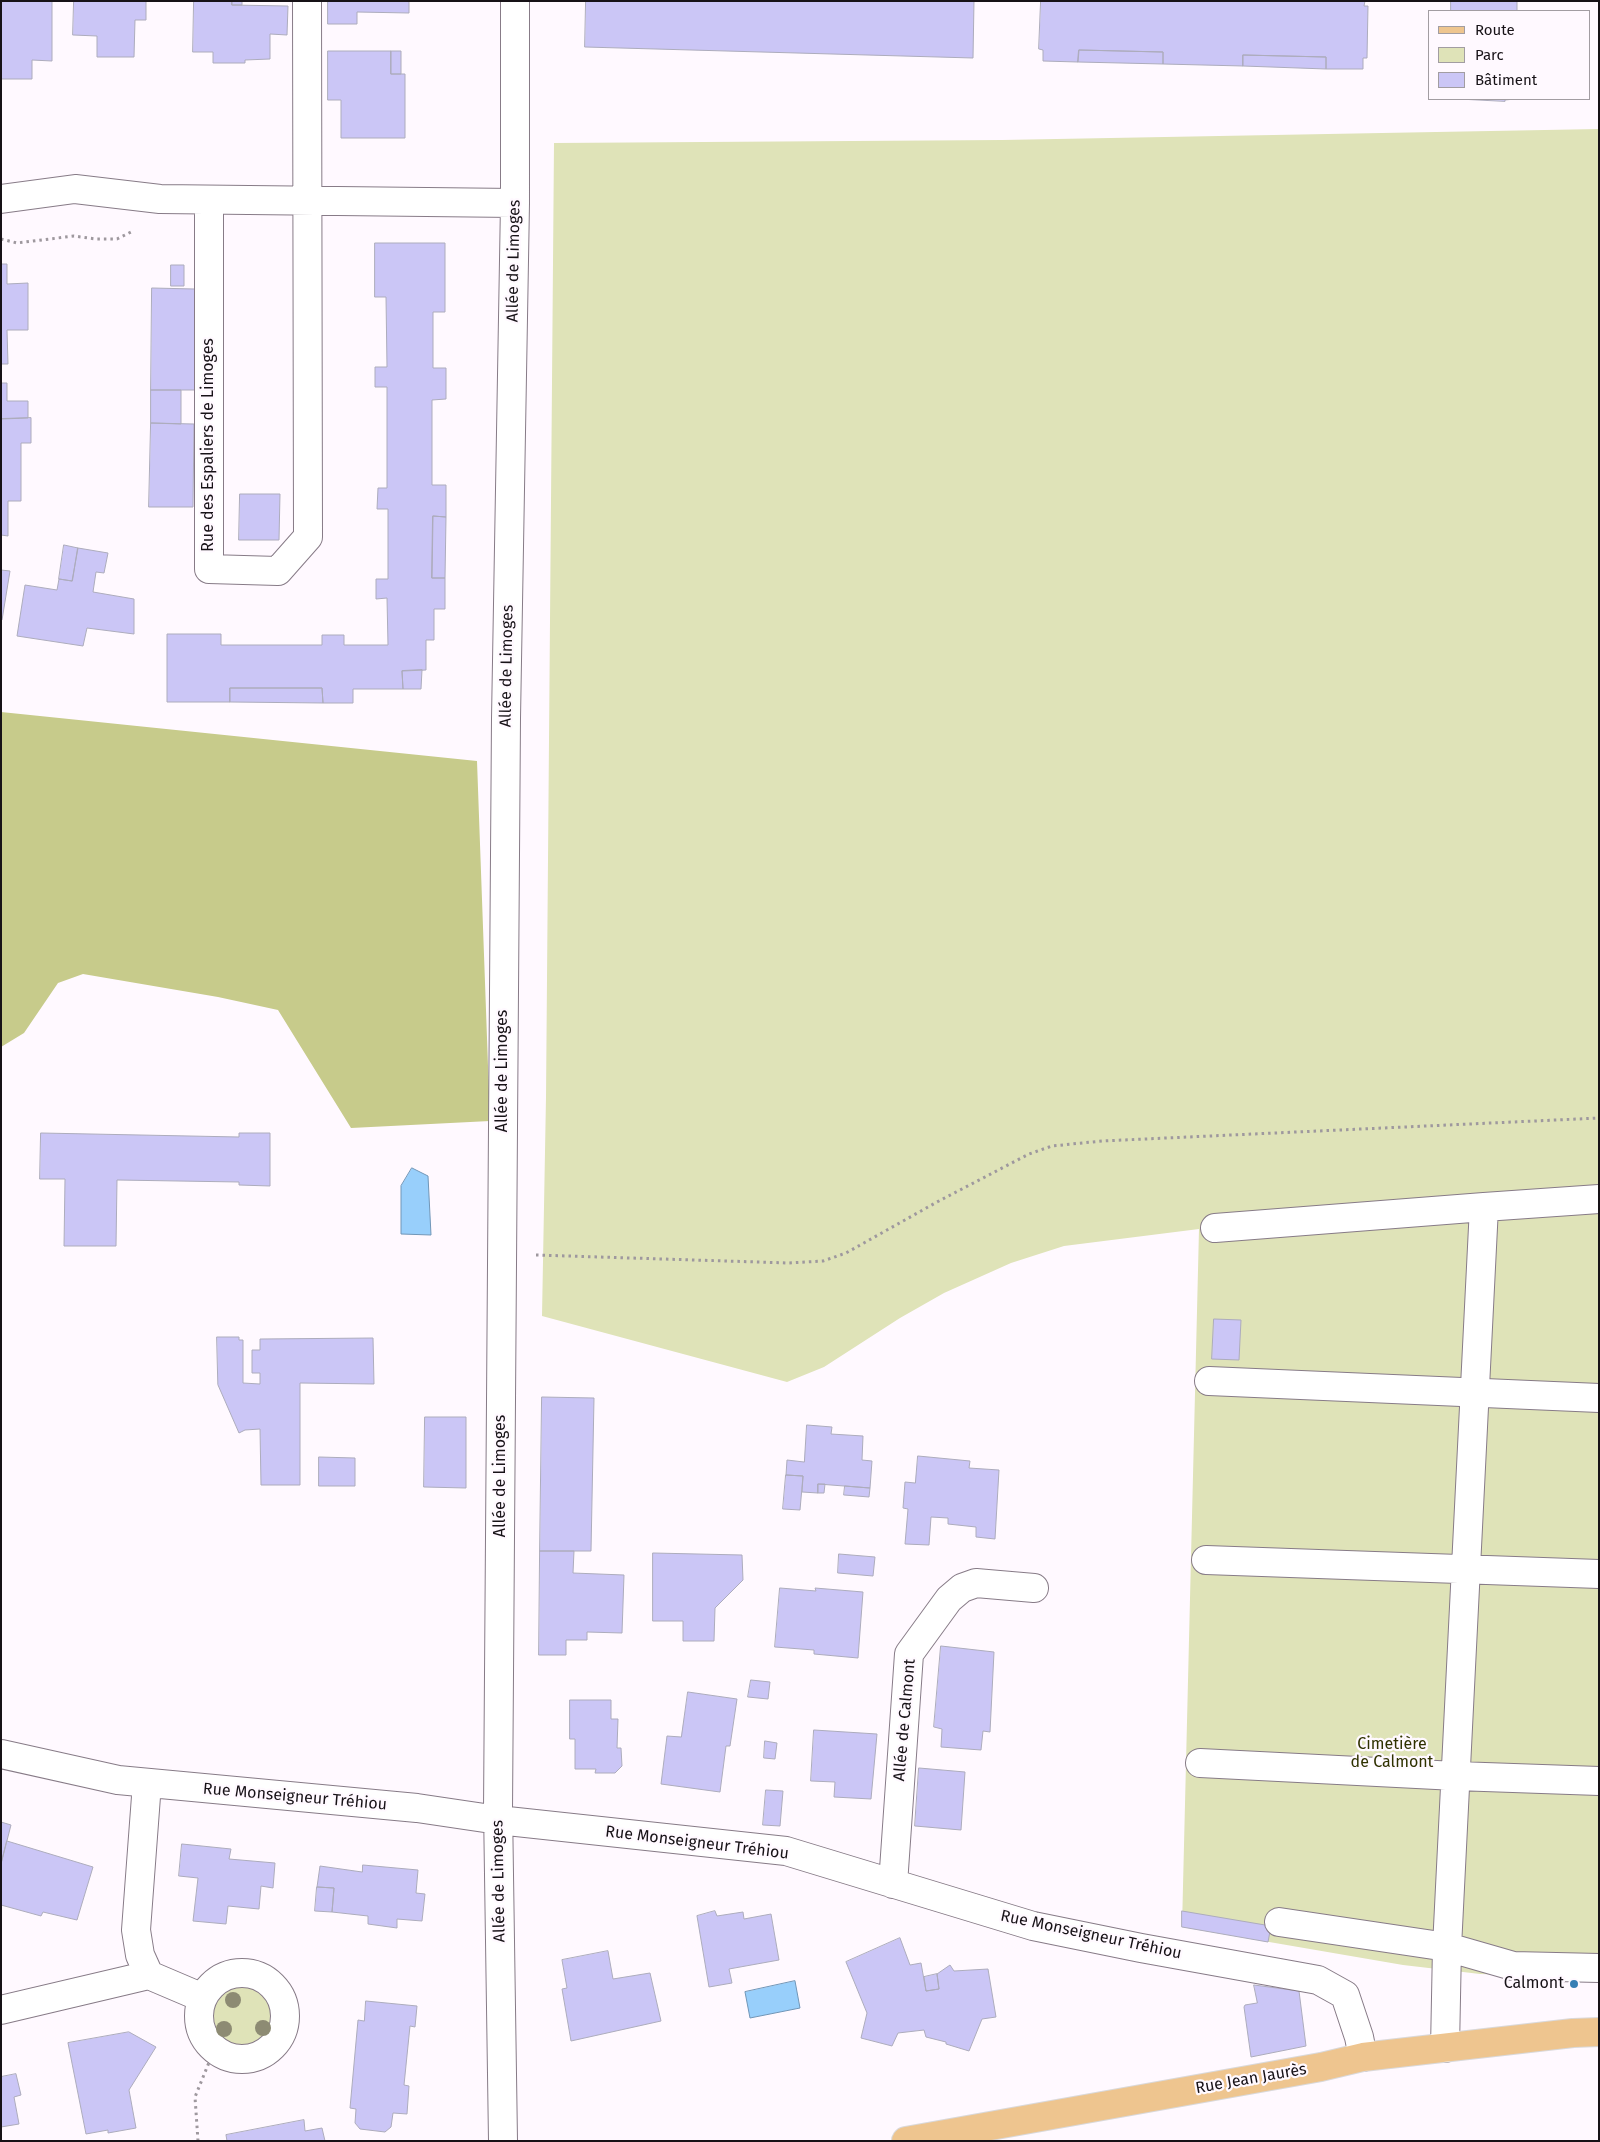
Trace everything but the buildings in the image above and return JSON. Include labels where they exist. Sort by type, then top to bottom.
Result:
[{"type":"main road","name":"Rue Jean Jaurès","points":[[906,2141],[1321,2068],[1363,2057],[1573,2033],[1599,2032]]},
{"type":"street","points":[[307,1],[309,201]]},
{"type":"street","name":"Allée de Limoges","points":[[503,2141],[498,1820],[506,718],[515,203],[516,1]]},
{"type":"street","points":[[1,198],[75,189],[168,199],[515,203]]},
{"type":"street","name":"Rue des Espaliers de Limoges","points":[[209,200],[209,569],[278,571],[308,537],[309,201]]},
{"type":"street","points":[[1215,1228],[1599,1199]]},
{"type":"street","points":[[1445,2048],[1447,1947],[1484,1207]]},
{"type":"street","points":[[1209,1381],[1599,1398]]},
{"type":"street","points":[[1206,1560],[1599,1574]]},
{"type":"street","name":"Allée de Calmont","points":[[893,1884],[909,1654],[949,1599],[962,1588],[976,1583],[1034,1588]]},
{"type":"street","name":"Rue Monseigneur Tréhiou","points":[[1,1754],[118,1780],[416,1808],[498,1820],[786,1852],[1033,1926],[1318,1980],[1345,1995],[1363,2057]]},
{"type":"street","points":[[1200,1763],[1599,1781]]},
{"type":"street","points":[[147,1783],[136,1930],[140,1955],[149,1975]]},
{"type":"street","points":[[1279,1922],[1447,1947],[1513,1966],[1599,1968]]},
{"type":"street","points":[[234,1973],[248,1973],[261,1976],[272,1984],[280,1994],[285,2007],[286,2021],[283,2034],[275,2046],[265,2054],[252,2059],[239,2060],[225,2057],[214,2050],[205,2039],[200,2026],[199,2012],[203,1998],[210,1986],[221,1978],[234,1973]]},
{"type":"street","points":[[1,2010],[149,1975],[203,1998]]},
{"type":"path","points":[[1,239],[17,243],[74,236],[117,239],[148,221],[168,199]]},
{"type":"path","points":[[503,1254],[789,1263],[823,1261],[846,1253],[1029,1154],[1052,1146],[1111,1140],[1599,1118]]},
{"type":"path","points":[[198,2141],[195,2097],[214,2050]]},
{"type":"green space","name":"Cimetière de Calmont","points":[[1599,129],[1599,1978],[1480,1974],[1403,1965],[1182,1927],[1199,1229],[1064,1246],[1011,1263],[944,1293],[900,1318],[824,1367],[787,1382],[542,1316],[546,1097],[554,143],[1002,140]]},
{"type":"green space","points":[[1,712],[477,761],[490,1121],[351,1128],[278,1010],[218,997],[83,974],[58,983],[24,1033],[1,1047]]},
{"type":"green space","points":[[237,1985],[249,1985],[260,1990],[268,1998],[273,2009],[271,2027],[260,2040],[249,2045],[237,2045],[226,2040],[218,2032],[213,2021],[213,2009],[218,1998],[226,1990]]},
{"type":"water","points":[[412,1168],[428,1176],[431,1235],[401,1234],[401,1186]]},
{"type":"water","points":[[795,1981],[800,2008],[750,2018],[745,1992]]},
{"type":"place","name":"Calmont","points":[[1574,1984]]}]
